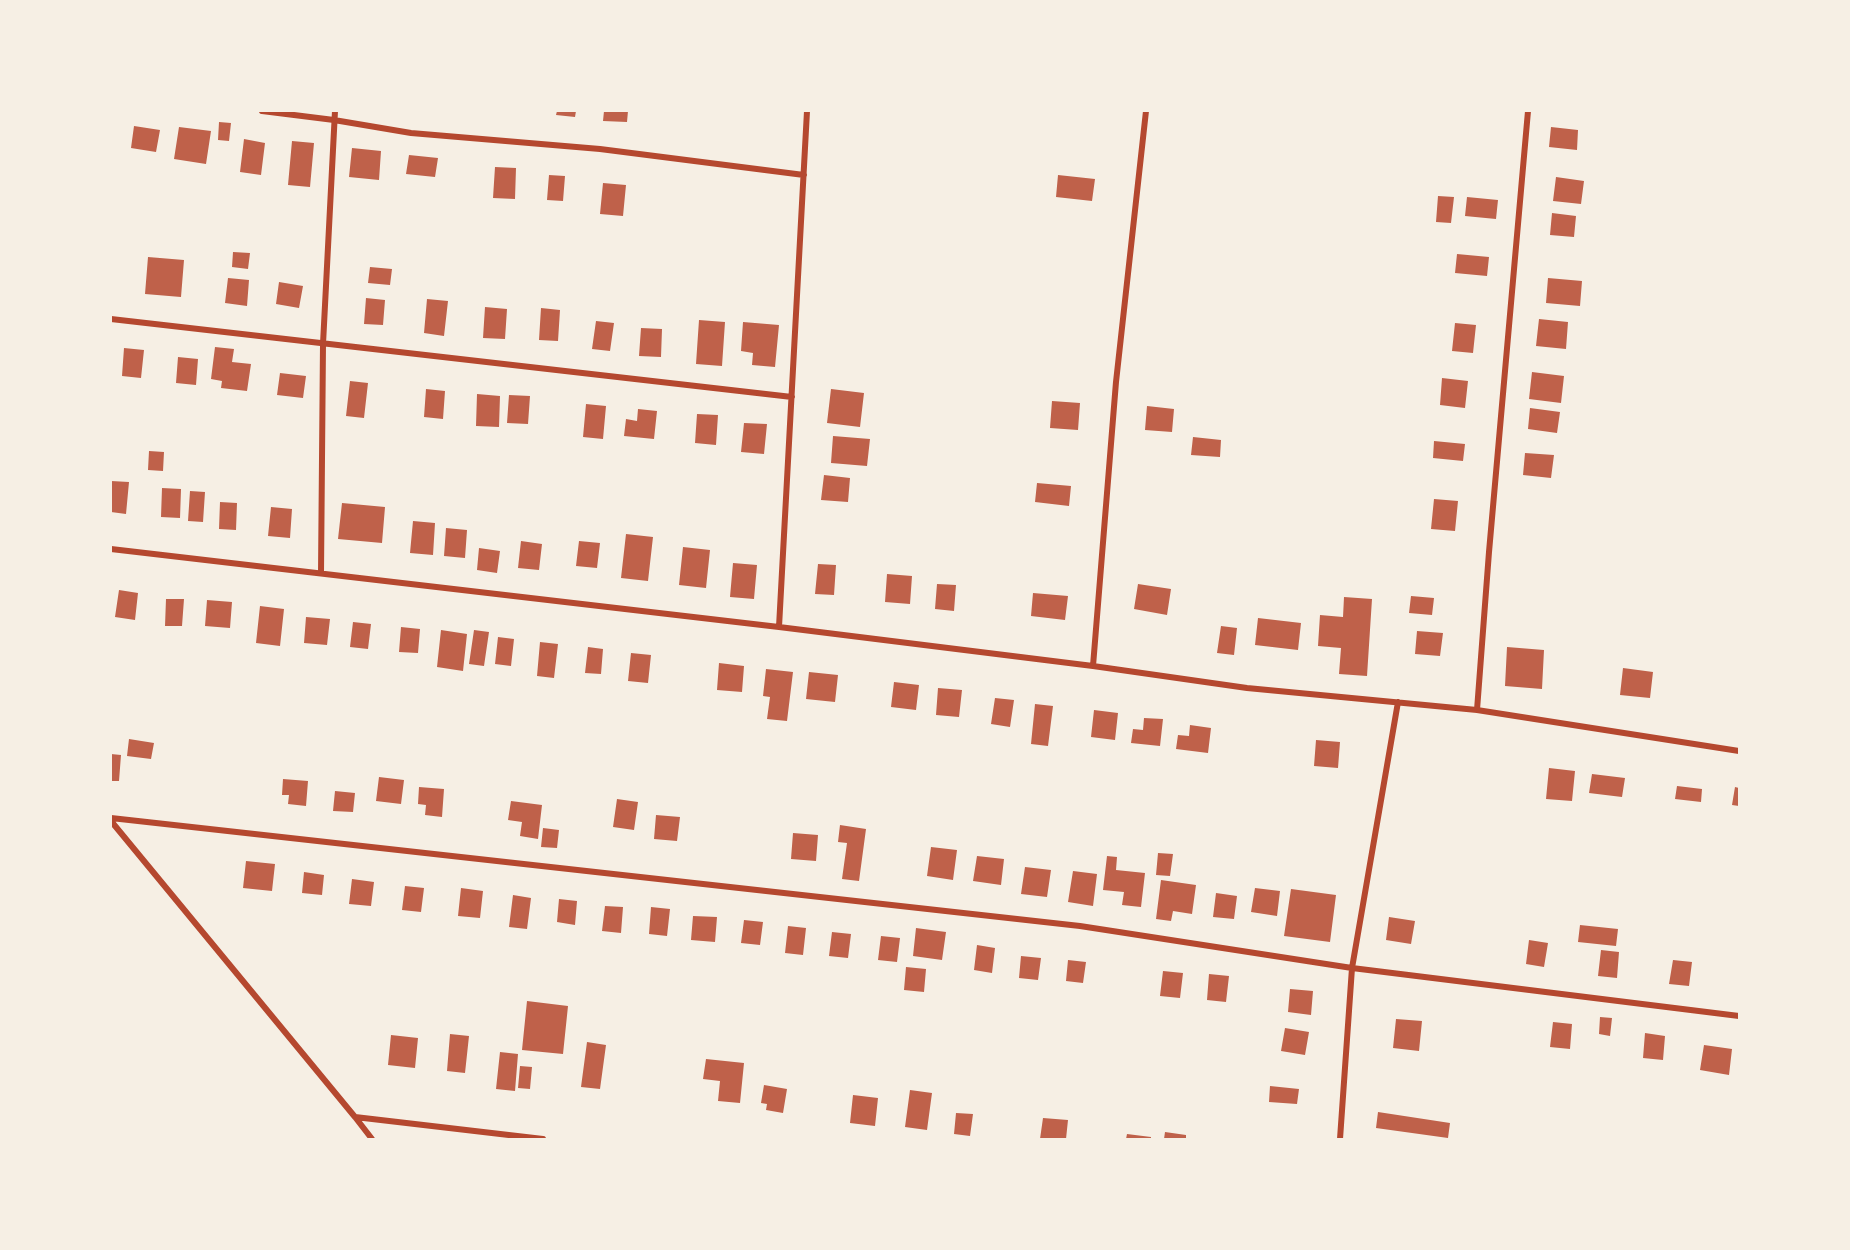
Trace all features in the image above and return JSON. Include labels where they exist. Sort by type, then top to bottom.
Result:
[{"type":"street","points":[[262,111],[411,133],[600,149],[804,175]]},
{"type":"street","points":[[321,573],[323,344],[335,111]]},
{"type":"street","points":[[779,627],[807,111]]},
{"type":"street","points":[[1093,666],[1116,382],[1146,111]]},
{"type":"street","points":[[1477,710],[1528,111]]},
{"type":"street","points":[[111,319],[792,397]]},
{"type":"street","points":[[111,549],[779,627],[1093,666],[1247,688],[1477,710],[1739,751]]},
{"type":"street","points":[[1340,1139],[1352,968],[1398,702]]},
{"type":"street","points":[[111,820],[1080,926],[1352,968],[1739,1016]]},
{"type":"street","points":[[111,820],[372,1139]]},
{"type":"street","points":[[355,1117],[543,1139]]},
{"type":"building","points":[[557,111],[576,111],[575,117],[556,115]]},
{"type":"building","points":[[604,111],[628,111],[627,122],[603,121]]},
{"type":"building","points":[[219,122],[231,123],[229,141],[218,140]]},
{"type":"building","points":[[134,126],[160,130],[156,152],[131,148]]},
{"type":"building","points":[[179,127],[211,131],[206,164],[174,159]]},
{"type":"building","points":[[1551,127],[1578,130],[1577,150],[1549,147]]},
{"type":"building","points":[[244,139],[265,143],[261,175],[240,172]]},
{"type":"building","points":[[292,141],[314,143],[310,187],[288,185]]},
{"type":"building","points":[[352,148],[381,151],[379,180],[349,177]]},
{"type":"building","points":[[409,155],[438,158],[435,177],[406,174]]},
{"type":"building","points":[[495,167],[516,168],[515,199],[493,198]]},
{"type":"building","points":[[549,175],[565,176],[563,201],[547,200]]},
{"type":"building","points":[[1058,175],[1095,179],[1092,201],[1056,197]]},
{"type":"building","points":[[1556,177],[1584,181],[1581,204],[1553,201]]},
{"type":"building","points":[[603,183],[626,185],[623,216],[600,214]]},
{"type":"building","points":[[1438,196],[1454,197],[1451,223],[1436,222]]},
{"type":"building","points":[[1467,197],[1498,200],[1496,219],[1465,216]]},
{"type":"building","points":[[1552,213],[1576,216],[1574,237],[1550,235]]},
{"type":"building","points":[[233,252],[250,253],[248,269],[232,267]]},
{"type":"building","points":[[1457,254],[1489,257],[1487,276],[1455,273]]},
{"type":"building","points":[[148,257],[184,260],[181,297],[145,294]]},
{"type":"building","points":[[370,267],[392,269],[390,285],[368,283]]},
{"type":"building","points":[[228,278],[249,280],[247,306],[225,303]]},
{"type":"building","points":[[1548,278],[1582,281],[1580,306],[1546,303]]},
{"type":"building","points":[[279,282],[303,286],[299,308],[276,304]]},
{"type":"building","points":[[366,298],[385,300],[383,325],[364,324]]},
{"type":"building","points":[[427,299],[448,301],[444,336],[424,333]]},
{"type":"building","points":[[485,307],[507,309],[505,339],[483,338]]},
{"type":"building","points":[[541,308],[560,310],[558,341],[539,340]]},
{"type":"building","points":[[1539,319],[1568,322],[1566,349],[1536,346]]},
{"type":"building","points":[[699,320],[725,322],[722,366],[696,364]]},
{"type":"building","points":[[596,321],[614,323],[610,351],[592,349]]},
{"type":"building","points":[[743,322],[779,325],[775,367],[752,365],[753,353],[741,351]]},
{"type":"building","points":[[1455,323],[1476,325],[1473,353],[1452,351]]},
{"type":"building","points":[[641,328],[662,329],[661,357],[639,356]]},
{"type":"building","points":[[215,347],[234,349],[232,362],[251,364],[247,391],[221,388],[222,381],[211,379]]},
{"type":"building","points":[[124,348],[144,350],[141,378],[122,376]]},
{"type":"building","points":[[178,357],[198,359],[196,385],[176,383]]},
{"type":"building","points":[[1532,372],[1564,376],[1561,403],[1529,399]]},
{"type":"building","points":[[280,373],[306,376],[303,398],[277,395]]},
{"type":"building","points":[[1442,378],[1468,381],[1465,408],[1440,405]]},
{"type":"building","points":[[350,381],[368,383],[364,418],[346,416]]},
{"type":"building","points":[[426,389],[445,391],[443,419],[424,417]]},
{"type":"building","points":[[831,389],[864,393],[860,427],[827,423]]},
{"type":"building","points":[[477,394],[500,396],[499,427],[476,426]]},
{"type":"building","points":[[509,395],[530,396],[528,424],[507,423]]},
{"type":"building","points":[[1052,401],[1080,403],[1078,430],[1050,428]]},
{"type":"building","points":[[586,404],[606,406],[603,439],[583,437]]},
{"type":"building","points":[[1147,406],[1174,409],[1172,432],[1145,430]]},
{"type":"building","points":[[1530,408],[1560,412],[1557,433],[1528,429]]},
{"type":"building","points":[[638,409],[657,411],[654,439],[624,436],[626,419],[637,421]]},
{"type":"building","points":[[697,414],[718,415],[716,445],[695,443]]},
{"type":"building","points":[[744,423],[767,424],[764,454],[741,452]]},
{"type":"building","points":[[833,436],[870,439],[867,466],[831,463]]},
{"type":"building","points":[[1193,437],[1221,440],[1220,457],[1191,455]]},
{"type":"building","points":[[1434,441],[1465,444],[1463,461],[1433,458]]},
{"type":"building","points":[[149,451],[164,452],[163,471],[148,470]]},
{"type":"building","points":[[1525,453],[1554,455],[1551,478],[1523,475]]},
{"type":"building","points":[[824,475],[850,478],[848,502],[821,500]]},
{"type":"building","points":[[111,481],[129,482],[126,514],[111,512]]},
{"type":"building","points":[[1037,483],[1071,486],[1069,506],[1035,502]]},
{"type":"building","points":[[162,488],[181,489],[180,518],[161,517]]},
{"type":"building","points":[[190,491],[205,492],[203,522],[188,521]]},
{"type":"building","points":[[1434,499],[1458,501],[1455,531],[1431,529]]},
{"type":"building","points":[[220,502],[237,503],[236,530],[219,529]]},
{"type":"building","points":[[342,503],[385,507],[382,543],[338,539]]},
{"type":"building","points":[[271,507],[292,509],[290,538],[268,536]]},
{"type":"building","points":[[413,521],[435,523],[433,555],[410,553]]},
{"type":"building","points":[[446,528],[467,530],[465,558],[444,556]]},
{"type":"building","points":[[626,534],[653,537],[648,581],[621,578]]},
{"type":"building","points":[[521,541],[542,544],[539,570],[518,568]]},
{"type":"building","points":[[579,541],[600,543],[597,568],[576,566]]},
{"type":"building","points":[[683,547],[710,550],[706,588],[679,585]]},
{"type":"building","points":[[479,548],[500,551],[497,573],[477,570]]},
{"type":"building","points":[[733,563],[757,565],[754,599],[730,597]]},
{"type":"building","points":[[818,564],[836,565],[834,595],[815,594]]},
{"type":"building","points":[[887,574],[912,576],[910,604],[885,602]]},
{"type":"building","points":[[937,584],[956,585],[954,611],[935,609]]},
{"type":"building","points":[[1138,584],[1171,589],[1167,615],[1134,609]]},
{"type":"building","points":[[119,590],[138,593],[135,620],[115,617]]},
{"type":"building","points":[[1033,593],[1068,596],[1065,620],[1031,616]]},
{"type":"building","points":[[1411,596],[1434,598],[1432,615],[1409,613]]},
{"type":"building","points":[[1344,597],[1372,599],[1367,676],[1339,674],[1341,648],[1318,646],[1320,615],[1343,617]]},
{"type":"building","points":[[166,599],[184,599],[182,626],[165,626]]},
{"type":"building","points":[[207,600],[232,602],[230,628],[205,626]]},
{"type":"building","points":[[260,606],[284,609],[280,646],[256,643]]},
{"type":"building","points":[[306,617],[330,619],[327,645],[304,643]]},
{"type":"building","points":[[1258,618],[1301,623],[1298,650],[1255,645]]},
{"type":"building","points":[[353,622],[371,624],[368,649],[350,647]]},
{"type":"building","points":[[1221,626],[1237,628],[1234,655],[1217,653]]},
{"type":"building","points":[[401,627],[420,629],[418,653],[399,652]]},
{"type":"building","points":[[441,630],[467,634],[463,671],[437,667]]},
{"type":"building","points":[[474,630],[489,632],[484,666],[469,664]]},
{"type":"building","points":[[1417,631],[1443,633],[1440,656],[1415,654]]},
{"type":"building","points":[[498,637],[514,639],[511,666],[495,664]]},
{"type":"building","points":[[540,642],[558,644],[554,678],[537,676]]},
{"type":"building","points":[[588,647],[603,649],[601,674],[585,673]]},
{"type":"building","points":[[1507,647],[1544,650],[1542,689],[1505,686]]},
{"type":"building","points":[[631,653],[651,655],[648,683],[628,681]]},
{"type":"building","points":[[719,663],[744,666],[742,692],[717,690]]},
{"type":"building","points":[[1623,668],[1653,672],[1650,698],[1620,695]]},
{"type":"building","points":[[766,669],[793,672],[787,721],[767,719],[770,697],[763,696]]},
{"type":"building","points":[[809,672],[838,675],[835,702],[806,699]]},
{"type":"building","points":[[894,682],[919,685],[916,710],[891,707]]},
{"type":"building","points":[[938,688],[962,690],[959,717],[936,715]]},
{"type":"building","points":[[995,698],[1014,700],[1010,727],[991,724]]},
{"type":"building","points":[[1035,704],[1053,706],[1048,746],[1031,744]]},
{"type":"building","points":[[1094,710],[1118,713],[1115,740],[1091,737]]},
{"type":"building","points":[[1144,718],[1163,719],[1160,746],[1131,743],[1133,729],[1143,730]]},
{"type":"building","points":[[1190,725],[1211,728],[1208,753],[1176,749],[1178,735],[1189,736]]},
{"type":"building","points":[[129,739],[154,743],[151,759],[127,756]]},
{"type":"building","points":[[1316,740],[1340,742],[1338,768],[1314,766]]},
{"type":"building","points":[[111,754],[121,755],[119,781],[111,781]]},
{"type":"building","points":[[1549,768],[1575,771],[1572,801],[1546,799]]},
{"type":"building","points":[[1592,774],[1625,778],[1622,797],[1589,793]]},
{"type":"building","points":[[379,777],[404,780],[401,804],[376,801]]},
{"type":"building","points":[[283,779],[308,781],[306,806],[288,804],[289,795],[282,795]]},
{"type":"building","points":[[1677,786],[1702,789],[1701,802],[1675,799]]},
{"type":"building","points":[[419,787],[444,789],[442,817],[425,815],[426,805],[418,804]]},
{"type":"building","points":[[1735,787],[1739,788],[1739,806],[1732,805]]},
{"type":"building","points":[[335,791],[355,793],[353,812],[333,811]]},
{"type":"building","points":[[617,799],[638,802],[634,830],[613,827]]},
{"type":"building","points":[[511,801],[542,805],[538,839],[520,836],[522,822],[508,820]]},
{"type":"building","points":[[656,815],[680,817],[677,841],[654,839]]},
{"type":"building","points":[[840,825],[866,829],[859,881],[842,879],[847,843],[838,842]]},
{"type":"building","points":[[543,828],[559,830],[557,848],[541,847]]},
{"type":"building","points":[[793,833],[818,835],[816,861],[791,859]]},
{"type":"building","points":[[931,847],[957,850],[953,880],[927,876]]},
{"type":"building","points":[[1158,853],[1173,854],[1170,876],[1156,875]]},
{"type":"building","points":[[977,856],[1004,859],[1001,885],[973,881]]},
{"type":"building","points":[[1107,856],[1117,857],[1116,870],[1145,873],[1141,907],[1122,905],[1124,892],[1103,890]]},
{"type":"building","points":[[246,861],[275,864],[272,891],[243,888]]},
{"type":"building","points":[[1025,867],[1051,870],[1047,897],[1021,894]]},
{"type":"building","points":[[1073,871],[1097,874],[1093,906],[1068,902]]},
{"type":"building","points":[[304,872],[324,875],[322,895],[302,893]]},
{"type":"building","points":[[352,879],[374,882],[371,906],[349,904]]},
{"type":"building","points":[[1161,880],[1196,885],[1192,914],[1173,911],[1171,921],[1156,919]]},
{"type":"building","points":[[405,886],[424,888],[421,912],[402,910]]},
{"type":"building","points":[[461,888],[483,891],[480,918],[458,916]]},
{"type":"building","points":[[1255,888],[1280,891],[1277,916],[1251,912]]},
{"type":"building","points":[[1291,889],[1336,895],[1330,942],[1284,936]]},
{"type":"building","points":[[1216,893],[1237,896],[1234,919],[1213,917]]},
{"type":"building","points":[[513,895],[531,898],[527,929],[509,927]]},
{"type":"building","points":[[559,899],[577,901],[575,925],[557,922]]},
{"type":"building","points":[[605,906],[623,907],[621,933],[602,931]]},
{"type":"building","points":[[651,907],[670,909],[667,936],[649,934]]},
{"type":"building","points":[[693,916],[717,917],[715,942],[691,940]]},
{"type":"building","points":[[1389,917],[1415,921],[1411,944],[1386,940]]},
{"type":"building","points":[[744,920],[763,922],[760,945],[741,943]]},
{"type":"building","points":[[1580,925],[1618,929],[1616,946],[1578,942]]},
{"type":"building","points":[[788,926],[806,928],[803,955],[785,953]]},
{"type":"building","points":[[916,928],[946,932],[942,960],[913,956]]},
{"type":"building","points":[[832,932],[851,934],[848,958],[829,956]]},
{"type":"building","points":[[881,936],[900,938],[897,962],[878,960]]},
{"type":"building","points":[[1529,940],[1548,943],[1544,967],[1526,964]]},
{"type":"building","points":[[977,945],[995,948],[992,973],[974,970]]},
{"type":"building","points":[[1601,950],[1619,952],[1617,978],[1598,976]]},
{"type":"building","points":[[1021,956],[1041,958],[1038,980],[1019,978]]},
{"type":"building","points":[[1068,960],[1086,962],[1083,983],[1066,981]]},
{"type":"building","points":[[1673,960],[1692,962],[1689,986],[1669,984]]},
{"type":"building","points":[[906,967],[926,969],[924,992],[904,990]]},
{"type":"building","points":[[1163,971],[1183,973],[1180,998],[1160,996]]},
{"type":"building","points":[[1209,974],[1229,976],[1226,1002],[1207,1000]]},
{"type":"building","points":[[1290,989],[1313,991],[1311,1015],[1288,1012]]},
{"type":"building","points":[[527,1001],[568,1006],[563,1054],[522,1050]]},
{"type":"building","points":[[1600,1017],[1612,1018],[1610,1036],[1599,1034]]},
{"type":"building","points":[[1396,1019],[1422,1021],[1419,1051],[1393,1048]]},
{"type":"building","points":[[1553,1022],[1572,1024],[1570,1049],[1550,1047]]},
{"type":"building","points":[[1285,1028],[1309,1032],[1305,1055],[1281,1051]]},
{"type":"building","points":[[1645,1033],[1665,1036],[1663,1060],[1643,1058]]},
{"type":"building","points":[[450,1034],[469,1036],[465,1073],[447,1071]]},
{"type":"building","points":[[391,1035],[418,1038],[415,1068],[388,1065]]},
{"type":"building","points":[[587,1042],[606,1045],[600,1089],[581,1087]]},
{"type":"building","points":[[1704,1045],[1732,1049],[1729,1075],[1700,1070]]},
{"type":"building","points":[[500,1052],[518,1054],[515,1091],[496,1089]]},
{"type":"building","points":[[706,1059],[744,1063],[740,1103],[718,1101],[720,1081],[703,1079]]},
{"type":"building","points":[[520,1066],[532,1067],[530,1089],[518,1088]]},
{"type":"building","points":[[764,1085],[787,1089],[783,1113],[766,1110],[767,1104],[761,1103]]},
{"type":"building","points":[[1270,1086],[1299,1089],[1297,1104],[1269,1102]]},
{"type":"building","points":[[910,1090],[932,1093],[927,1130],[905,1127]]},
{"type":"building","points":[[853,1095],[878,1098],[875,1126],[850,1123]]},
{"type":"building","points":[[1378,1112],[1450,1123],[1448,1138],[1376,1128]]},
{"type":"building","points":[[956,1113],[973,1114],[970,1136],[954,1134]]},
{"type":"building","points":[[1043,1118],[1068,1120],[1066,1139],[1040,1139]]},
{"type":"building","points":[[1165,1132],[1186,1135],[1186,1139],[1164,1139]]},
{"type":"building","points":[[1127,1134],[1151,1137],[1151,1139],[1126,1139]]}]
